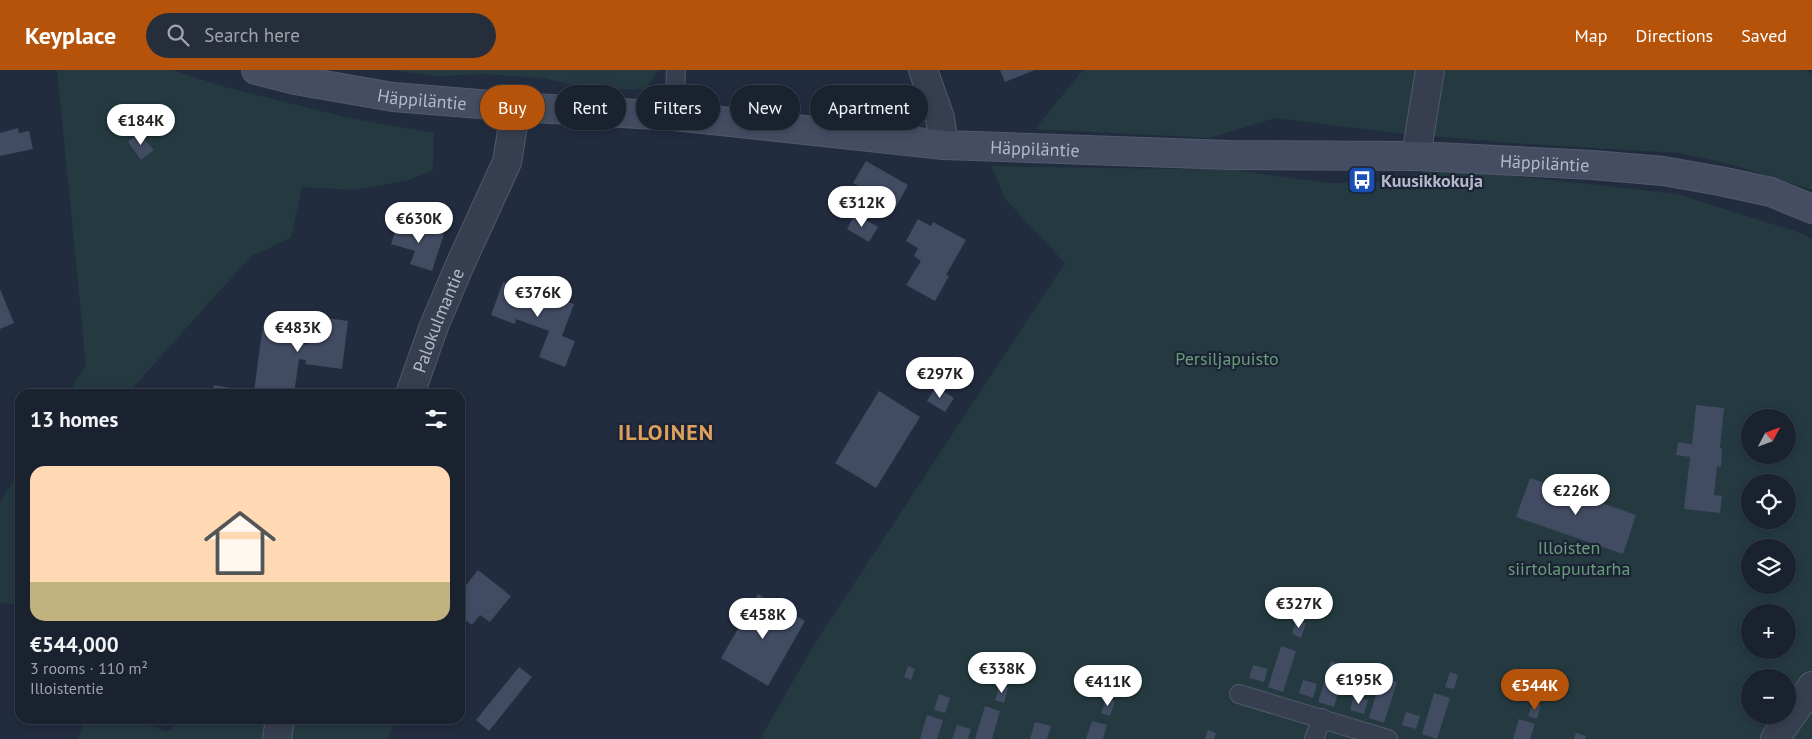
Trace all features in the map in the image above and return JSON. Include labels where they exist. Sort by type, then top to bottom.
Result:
[{"type":"street","name":"Häppiläntie","points":[[256,70],[295,80],[393,97],[480,103]]},
{"type":"street","points":[[924,70],[940,118],[944,145]]},
{"type":"street","points":[[1416,156],[1430,70]]},
{"type":"street","name":"Häppiläntie","points":[[545,108],[636,114]]},
{"type":"street","name":"Häppiläntie","points":[[720,121],[944,145],[1230,155],[1416,156],[1593,165],[1662,171],[1772,192],[1812,209]]},
{"type":"street","name":"Palokulmantie","points":[[412,389],[434,326],[458,267],[506,162],[512,130]]},
{"type":"street","points":[[1775,739],[1812,686]]},
{"type":"street","points":[[277,739],[279,724]]},
{"type":"lane","points":[[675,85],[676,70]]},
{"type":"lane","points":[[1240,694],[1388,739]]},
{"type":"lane","points":[[1314,739],[1322,718]]},
{"type":"green space","points":[[57,70],[172,70],[225,87],[349,118],[434,133],[433,170],[409,180],[356,190],[302,187],[291,238],[251,256],[131,389],[71,389],[86,365]]},
{"type":"green space","points":[[389,70],[659,70],[648,85],[636,85],[636,89],[626,89],[626,85],[573,85],[543,78],[483,74],[438,76]]},
{"type":"green space","points":[[1083,70],[1806,70],[1812,74],[1812,190],[1734,165],[1679,153],[1512,143],[1397,133],[1275,118],[1210,138],[1035,129]]},
{"type":"green space","points":[[991,166],[1236,170],[1326,183],[1395,182],[1422,172],[1497,174],[1677,194],[1801,233],[1812,239],[1812,739],[760,739],[815,643],[1065,263],[1006,200]]},
{"type":"green space","points":[[15,478],[15,604],[0,602],[0,502]]},
{"type":"green space","points":[[146,724],[167,732],[177,724],[393,724],[387,739],[78,739],[83,725]]},
{"type":"building","points":[[1000,70],[1035,70],[1005,82]]},
{"type":"building","points":[[18,128],[19,133],[29,131],[33,149],[0,156],[0,133]]},
{"type":"building","points":[[138,133],[154,150],[141,160],[128,142]]},
{"type":"building","points":[[866,161],[908,185],[896,207],[853,183]]},
{"type":"building","points":[[855,214],[878,227],[869,242],[847,229]]},
{"type":"building","points":[[918,219],[931,226],[933,222],[966,240],[946,275],[949,276],[935,301],[906,285],[921,261],[914,256],[918,248],[906,241]]},
{"type":"building","points":[[399,220],[444,234],[432,271],[410,264],[415,251],[391,244]]},
{"type":"building","points":[[503,282],[526,291],[527,287],[574,304],[562,336],[575,341],[565,367],[539,357],[549,331],[516,319],[515,324],[491,315]]},
{"type":"building","points":[[0,289],[14,323],[0,329]]},
{"type":"building","points":[[312,316],[348,321],[342,369],[305,364],[306,360],[299,359],[295,389],[254,389],[263,324],[302,329],[299,343],[308,345]]},
{"type":"building","points":[[214,385],[231,388],[231,389],[213,389]]},
{"type":"building","points":[[936,387],[954,398],[945,412],[927,401]]},
{"type":"building","points":[[879,391],[920,417],[876,488],[835,463]]},
{"type":"building","points":[[1696,405],[1724,408],[1720,448],[1722,449],[1721,467],[1717,466],[1714,495],[1722,496],[1720,513],[1684,509],[1690,457],[1676,455],[1678,442],[1692,444]]},
{"type":"building","points":[[1530,478],[1636,515],[1623,554],[1516,517]]},
{"type":"building","points":[[478,570],[511,596],[490,622],[480,615],[472,625],[465,620],[465,587]]},
{"type":"building","points":[[758,594],[805,621],[768,686],[721,658]]},
{"type":"building","points":[[1296,620],[1306,623],[1301,638],[1292,634]]},
{"type":"building","points":[[1281,646],[1296,651],[1283,692],[1268,687]]},
{"type":"building","points":[[1331,661],[1346,666],[1334,707],[1318,702]]},
{"type":"building","points":[[1253,665],[1268,669],[1264,682],[1249,678]]},
{"type":"building","points":[[908,666],[915,669],[911,680],[904,677]]},
{"type":"building","points":[[519,667],[532,677],[489,731],[476,720]]},
{"type":"building","points":[[1450,672],[1458,675],[1454,689],[1445,687]]},
{"type":"building","points":[[1381,677],[1397,682],[1384,723],[1369,718]]},
{"type":"building","points":[[1303,680],[1317,684],[1313,698],[1299,693]]},
{"type":"building","points":[[1000,685],[1008,688],[1004,703],[995,700]]},
{"type":"building","points":[[1434,693],[1450,698],[1437,739],[1422,734]]},
{"type":"building","points":[[939,694],[950,698],[945,713],[934,710]]},
{"type":"building","points":[[1354,696],[1368,700],[1364,714],[1350,710]]},
{"type":"building","points":[[1106,699],[1115,701],[1110,716],[1101,713]]},
{"type":"building","points":[[1533,702],[1541,705],[1537,719],[1528,716]]},
{"type":"building","points":[[985,706],[1000,711],[992,739],[975,739]]},
{"type":"building","points":[[1406,712],[1420,716],[1416,729],[1402,725]]},
{"type":"building","points":[[927,715],[943,720],[937,739],[920,739]]},
{"type":"building","points":[[1519,719],[1535,724],[1530,739],[1513,739]]},
{"type":"building","points":[[1092,721],[1107,725],[1103,739],[1086,739]]},
{"type":"building","points":[[1035,722],[1051,726],[1047,739],[1030,739]]},
{"type":"building","points":[[957,725],[971,729],[968,739],[952,739]]},
{"type":"building","points":[[1208,730],[1216,733],[1214,739],[1205,739]]},
{"type":"building","points":[[1576,733],[1586,736],[1585,739],[1574,739]]},
{"type":"place","name":"Kuusikkokuja","points":[[1362,180]]},
{"type":"district","name":"ILLOINEN","points":[[666,432]]},
{"type":"park label","name":"Persiljapuisto","points":[[1227,358]]},
{"type":"park label","name":"Illoisten siirtolapuutarha","points":[[1569,557]]}]
